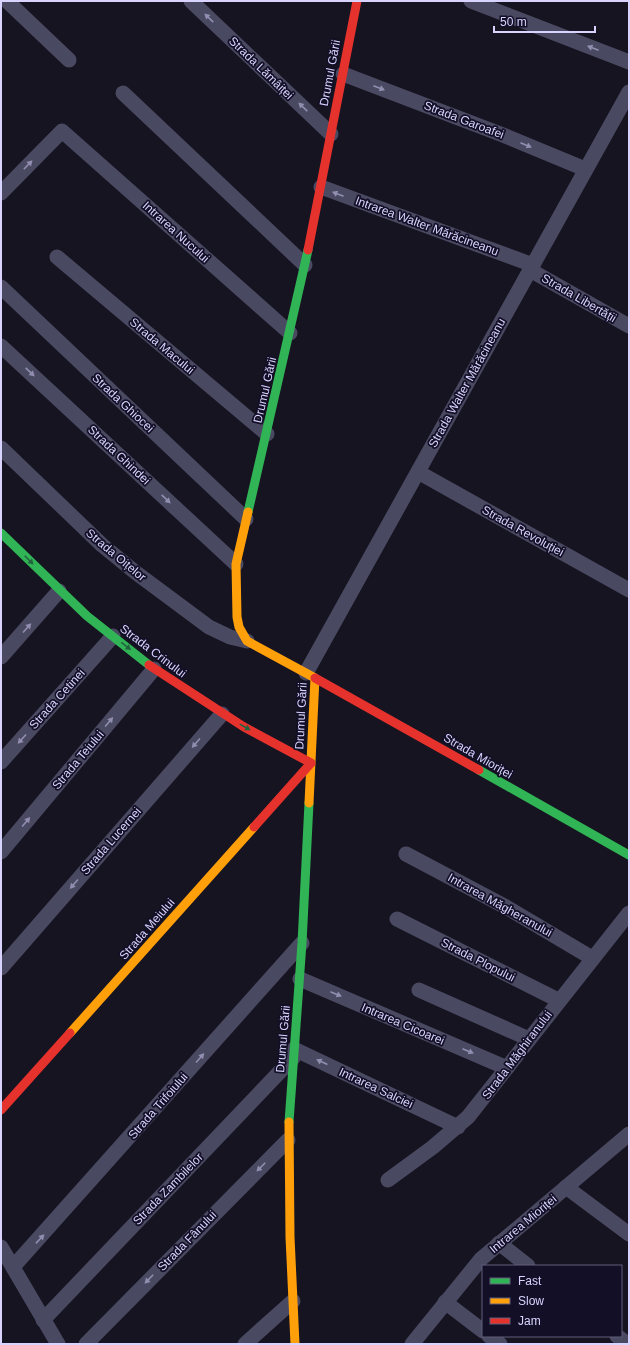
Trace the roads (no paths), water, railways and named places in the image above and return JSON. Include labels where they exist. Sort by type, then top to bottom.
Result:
[{"type":"street","points":[[7,1],[70,60]]},
{"type":"street","name":"Strada Lămâiței","points":[[191,1],[331,134]]},
{"type":"street","name":"Drumul Gării","points":[[295,1344],[290,1237],[288,1140],[302,943],[310,763],[310,675],[247,641],[239,626],[237,617],[236,564],[267,434],[322,188],[357,1]]},
{"type":"street","points":[[471,1],[629,62]]},
{"type":"street","name":"Strada Garoafei","points":[[343,74],[503,135],[585,169]]},
{"type":"street","points":[[123,92],[305,265]]},
{"type":"street","name":"Strada Walter Mărăcineanu","points":[[310,675],[418,472],[629,92]]},
{"type":"street","name":"Intrarea Nucului","points":[[1,193],[62,130],[290,333]]},
{"type":"street","name":"Intrarea Walter Mărăcineanu","points":[[322,188],[531,267]]},
{"type":"street","name":"Strada Macului","points":[[57,257],[267,434]]},
{"type":"street","name":"Strada Libertății","points":[[531,267],[629,326]]},
{"type":"street","name":"Strada Ghiocei","points":[[1,287],[246,519]]},
{"type":"street","name":"Strada Ghindei","points":[[1,346],[236,564]]},
{"type":"street","name":"Strada Oițelor","points":[[1,448],[102,545],[135,572],[209,627],[230,637],[247,641]]},
{"type":"street","name":"Strada Revoluției","points":[[418,472],[629,590]]},
{"type":"street","name":"Strada Crinului","points":[[1,533],[59,591],[154,669],[222,714],[310,763]]},
{"type":"street","points":[[1,657],[59,591]]},
{"type":"street","name":"Strada Cetinei","points":[[1,762],[113,636]]},
{"type":"street","name":"Strada Teiului","points":[[1,852],[154,669]]},
{"type":"street","name":"Strada Mioriței","points":[[310,675],[629,855]]},
{"type":"street","name":"Strada Lucernei","points":[[1,968],[222,714]]},
{"type":"street","name":"Strada Meiului","points":[[1,1110],[310,763]]},
{"type":"street","name":"Intrarea Măgheranului","points":[[406,854],[506,907],[592,958]]},
{"type":"street","name":"Strada Măghiranului","points":[[388,1180],[433,1147],[458,1126],[478,1106],[558,1000],[629,913]]},
{"type":"street","name":"Strada Plopului","points":[[397,919],[558,1000]]},
{"type":"street","name":"Strada Trifoiului","points":[[13,1267],[302,943]]},
{"type":"street","name":"Intrarea Cicoarei","points":[[300,979],[507,1068]]},
{"type":"street","points":[[419,990],[529,1039]]},
{"type":"street","name":"Intrarea Salciei","points":[[294,1054],[458,1126]]},
{"type":"street","name":"Strada Zambilelor","points":[[43,1320],[294,1054]]},
{"type":"street","name":"Intrarea Mioriței","points":[[412,1344],[445,1302],[481,1260],[498,1243],[566,1188],[629,1134]]},
{"type":"street","name":"Strada Fânului","points":[[86,1344],[288,1140]]},
{"type":"street","points":[[566,1188],[629,1234]]},
{"type":"street","points":[[498,1243],[527,1265]]},
{"type":"street","points":[[1,1247],[58,1344]]},
{"type":"street","points":[[245,1344],[293,1301]]},
{"type":"street","points":[[445,1302],[482,1330]]},
{"type":"street","points":[[490,1337],[500,1344]]},
{"type":"street","points":[[618,1337],[628,1344]]}]
